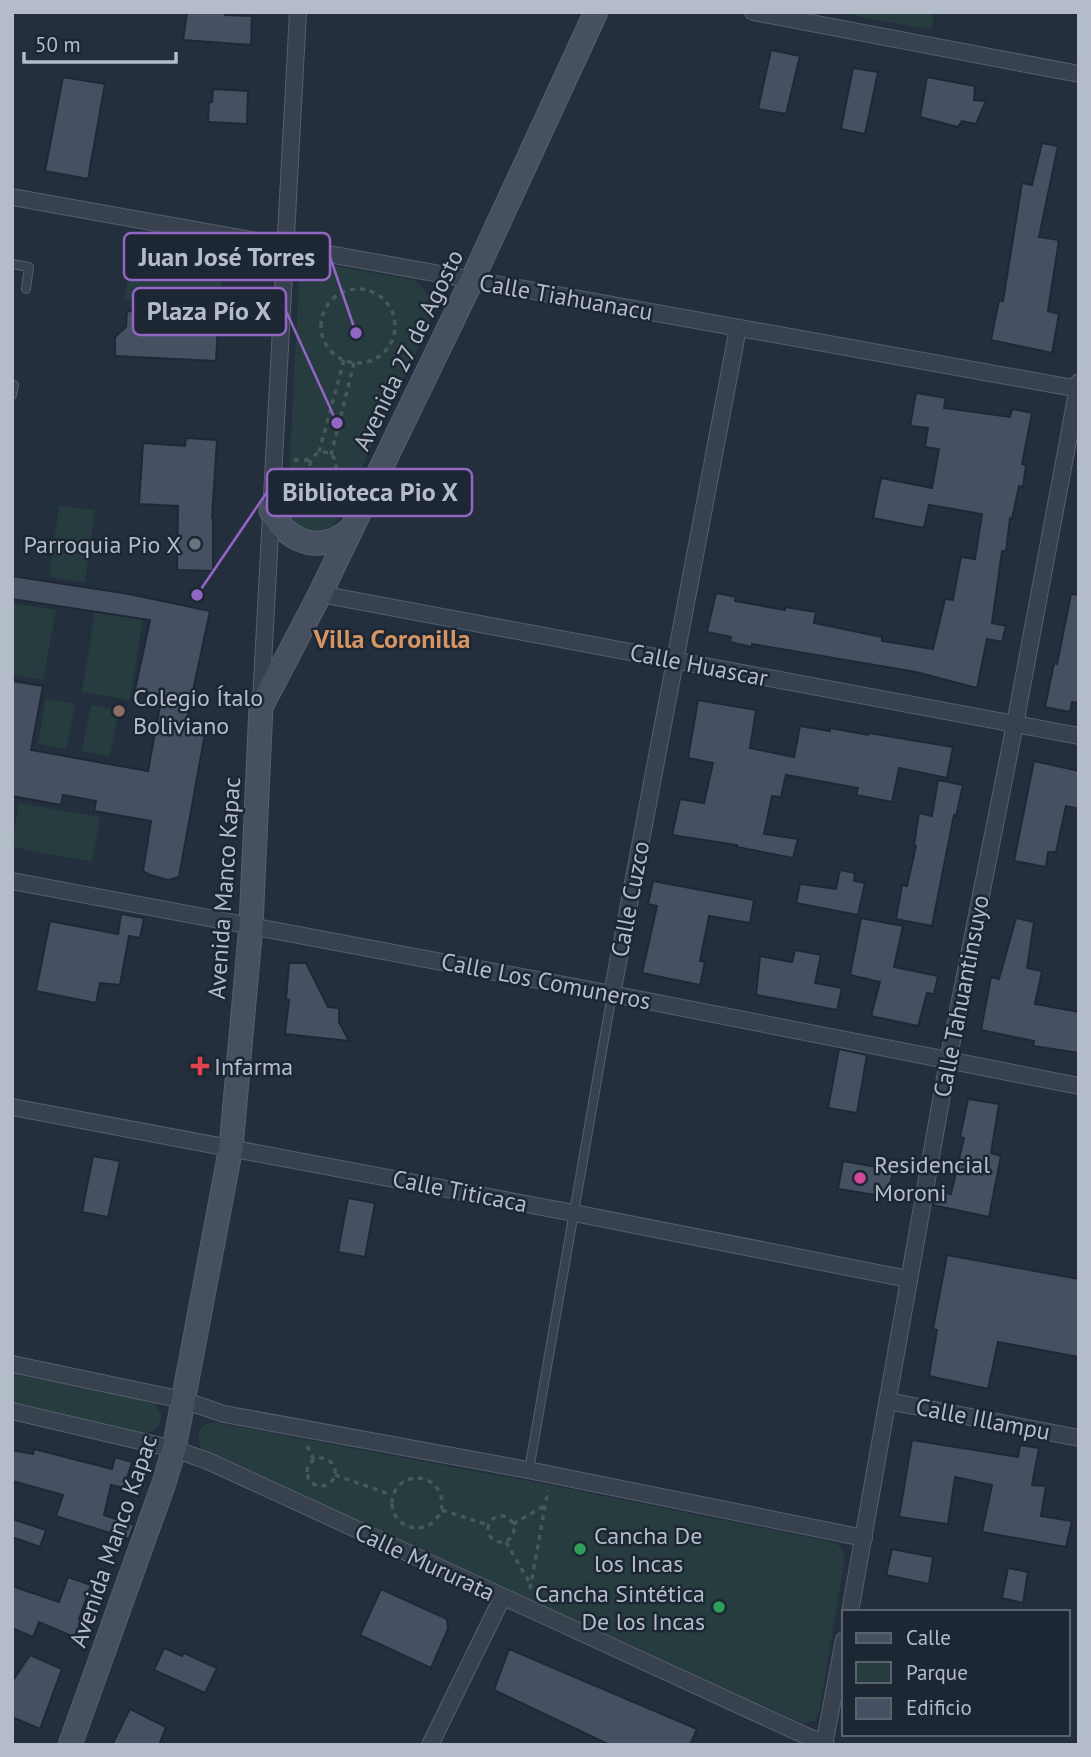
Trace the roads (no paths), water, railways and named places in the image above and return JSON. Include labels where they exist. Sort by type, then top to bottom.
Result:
[{"type":"street","name":"Avenida Manco Kapac","points":[[70,1745],[164,1483],[183,1400],[231,1147],[251,925],[298,12]]},
{"type":"street","name":"Avenida 27 de Agosto","points":[[261,707],[320,594],[472,280],[596,12]]},
{"type":"street","points":[[753,12],[1079,74]]},
{"type":"street","name":"Calle Tiahuanacu","points":[[12,197],[1078,387]]},
{"type":"street","name":"Calle Cuzco","points":[[612,994],[738,328]]},
{"type":"street","name":"Calle Tahuantinsuyo","points":[[850,1610],[948,1061],[1078,387]]},
{"type":"street","points":[[271,511],[279,526],[292,537],[306,542],[325,543],[340,539],[352,528]]},
{"type":"street","name":"Calle Huascar","points":[[320,594],[1079,736]]},
{"type":"street","name":"Calle Los Comuneros","points":[[12,881],[612,994],[1079,1086]]},
{"type":"street","name":"Calle Titicaca","points":[[12,1107],[908,1279]]},
{"type":"street","points":[[12,1364],[183,1400],[224,1414],[864,1538]]},
{"type":"street","name":"Calle Illampu","points":[[888,1401],[1079,1438]]},
{"type":"street","name":"Calle Mururata","points":[[12,1411],[173,1449],[208,1461],[825,1745]]},
{"type":"street","points":[[430,1745],[502,1598]]},
{"type":"street","points":[[825,1745],[842,1651]]},
{"type":"lane","points":[[12,264],[30,267],[26,289]]},
{"type":"lane","points":[[12,395],[14,385]]},
{"type":"lane","name":"Calle Cuzco","points":[[528,1471],[612,994]]},
{"type":"place","name":"Juan José Torres","points":[[356,333]]},
{"type":"place","name":"Plaza Pío X","points":[[337,423]]},
{"type":"place","name":"Parroquia Pio X","points":[[195,544]]},
{"type":"place","name":"Biblioteca Pio X","points":[[197,595]]},
{"type":"place","name":"Colegio Ítalo Boliviano","points":[[119,711]]},
{"type":"place","name":"Infarma","points":[[200,1066]]},
{"type":"place","name":"Residencial Moroni","points":[[860,1178]]},
{"type":"place","name":"Cancha De los Incas","points":[[580,1549]]},
{"type":"place","name":"Cancha Sintética De los Incas","points":[[719,1607]]},
{"type":"district","name":"Villa Coronilla","points":[[392,638]]}]
